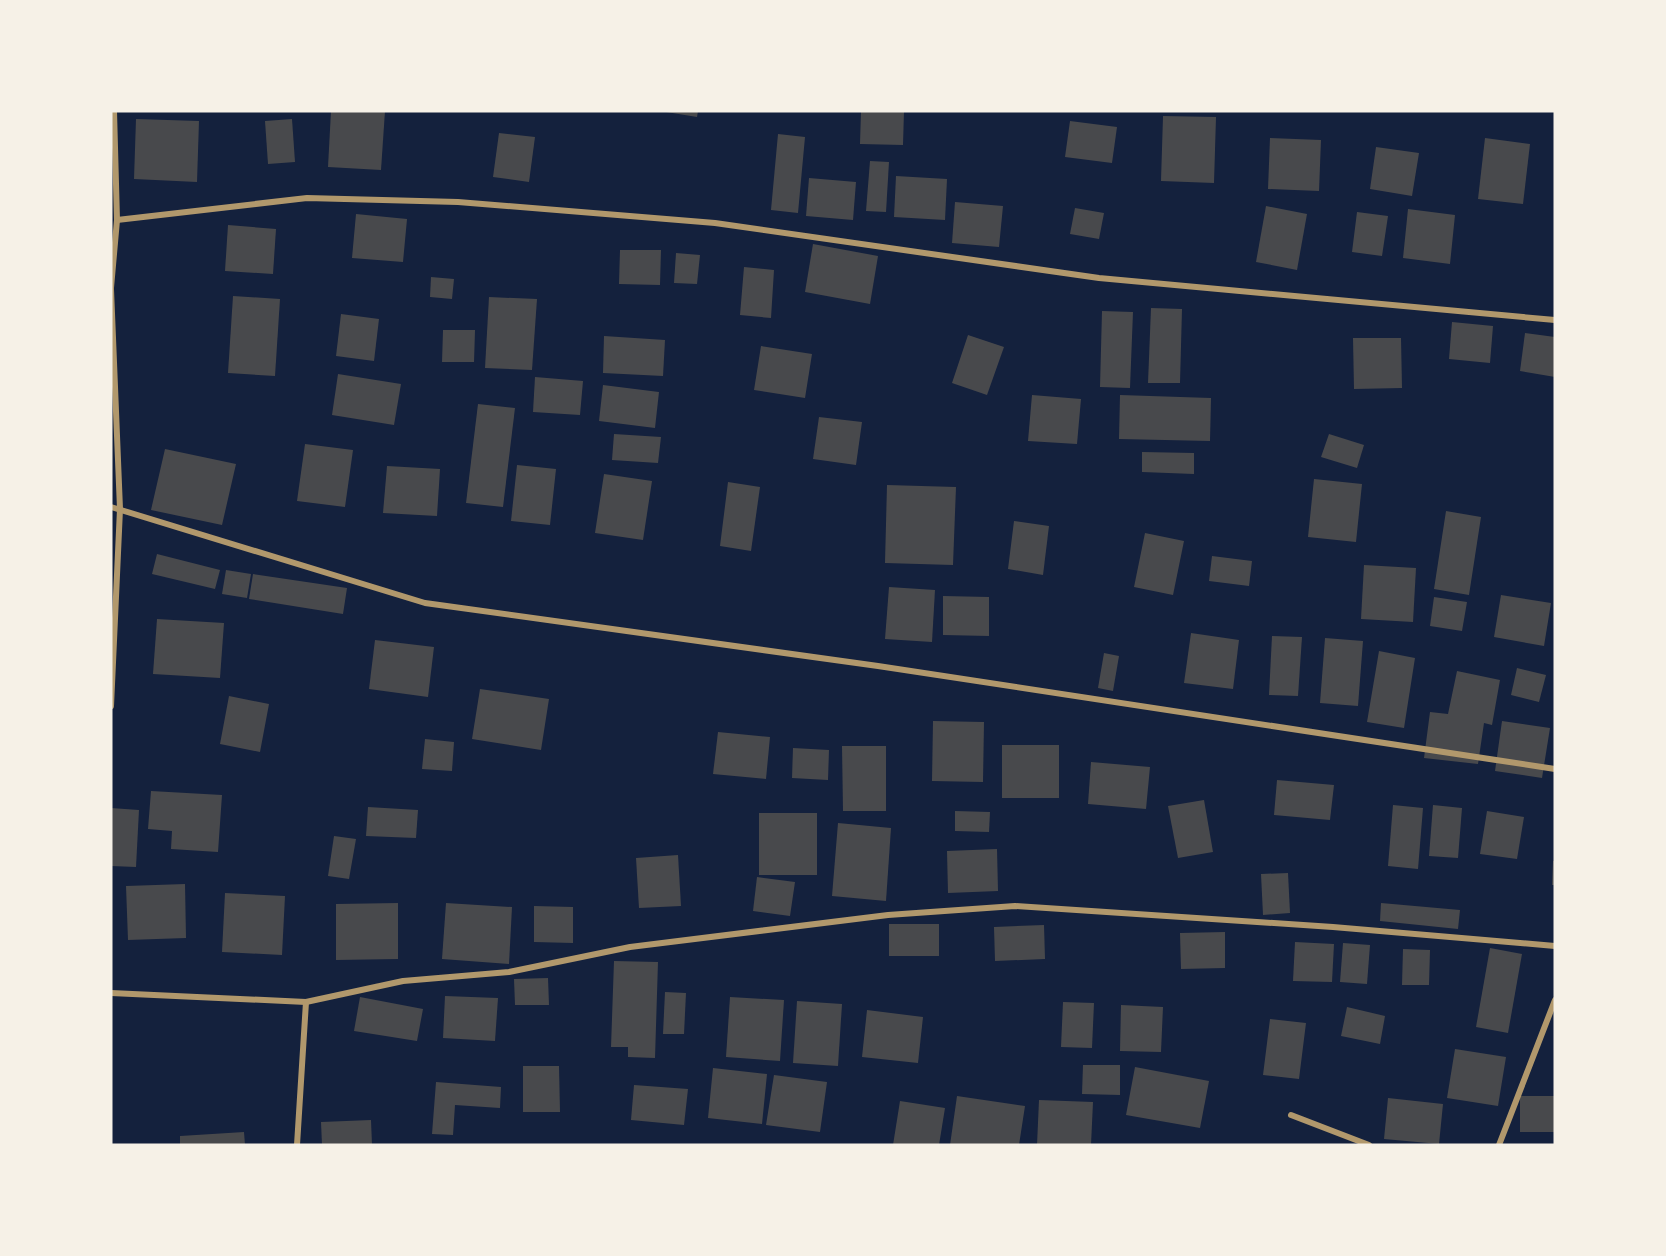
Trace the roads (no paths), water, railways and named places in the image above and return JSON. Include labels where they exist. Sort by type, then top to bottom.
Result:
[{"type":"street","points":[[111,706],[120,508],[111,288],[117,220],[114,111]]},
{"type":"street","points":[[117,220],[307,198],[458,202],[715,223],[1099,278],[1555,320]]},
{"type":"street","points":[[111,507],[424,603],[878,666],[1555,769]]},
{"type":"street","points":[[111,993],[306,1002],[403,981],[509,972],[630,947],[888,915],[1015,906],[1322,926],[1555,946]]},
{"type":"street","points":[[1499,1145],[1555,999]]},
{"type":"street","points":[[297,1145],[306,1002]]},
{"type":"street","points":[[1291,1115],[1369,1145]]}]
